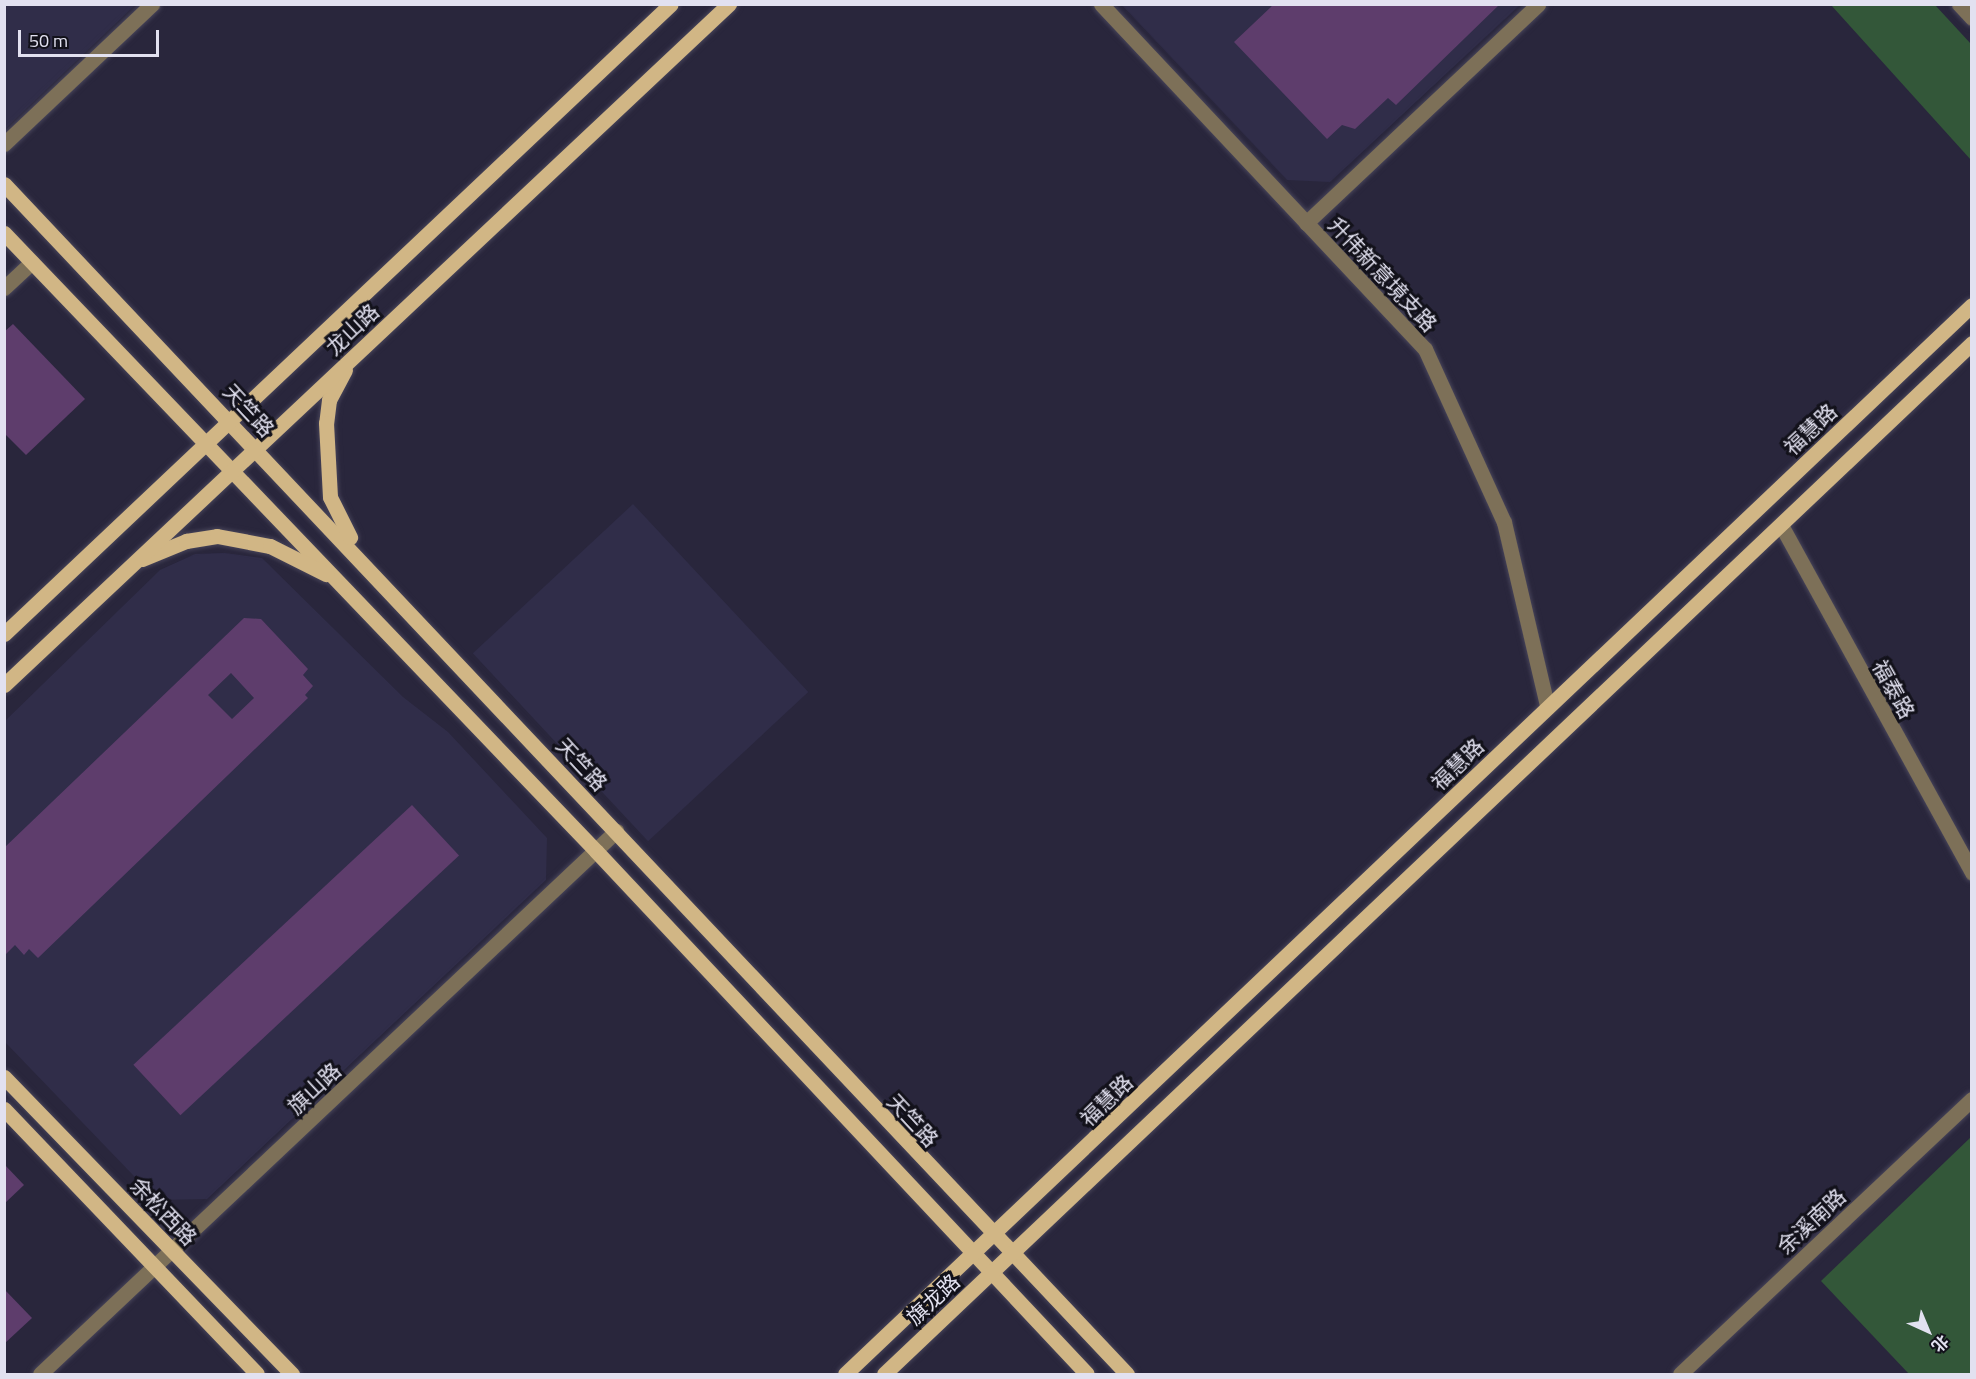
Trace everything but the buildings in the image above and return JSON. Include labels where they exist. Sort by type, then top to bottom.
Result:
[{"type":"main road","name":"龙山路","points":[[4,634],[671,4]]},
{"type":"main road","name":"龙山路","points":[[4,684],[729,4]]},
{"type":"main road","name":"天竺路","points":[[4,184],[231,421],[993,1237],[1126,1374]]},
{"type":"main road","points":[[4,233],[596,851],[1087,1374]]},
{"type":"main road","name":"福慧路","points":[[845,1374],[993,1237],[1547,706],[1971,305]]},
{"type":"main road","points":[[1011,1255],[1971,343]]},
{"type":"main road","points":[[353,357],[329,400],[326,423],[330,497],[338,519],[375,575]]},
{"type":"main road","points":[[134,562],[186,540],[217,536],[270,546],[337,579]]},
{"type":"main road","name":"余松西路","points":[[4,1077],[292,1374]]},
{"type":"main road","points":[[4,1109],[257,1374]]},
{"type":"main road","name":"旗龙路","points":[[884,1374],[1011,1255]]},
{"type":"street","points":[[4,144],[152,4]]},
{"type":"street","name":"升伟新意境支路","points":[[1101,4],[1425,349],[1504,522],[1547,706]]},
{"type":"street","points":[[1306,223],[1538,4]]},
{"type":"street","points":[[1959,4],[1971,18]]},
{"type":"street","points":[[4,288],[32,262]]},
{"type":"street","name":"福泰路","points":[[1781,525],[1971,873]]},
{"type":"street","name":"旗山路","points":[[40,1374],[616,831]]},
{"type":"street","name":"余溪南路","points":[[1680,1374],[1971,1099]]},
{"type":"shaded area","points":[[5,4],[135,4],[135,5],[5,129]]},
{"type":"shaded area","points":[[1122,5],[1520,5],[1330,182],[1287,180]]},
{"type":"shaded area","points":[[633,504],[808,692],[648,841],[473,653]]},
{"type":"shaded area","points":[[225,553],[262,558],[403,697],[448,732],[547,838],[546,880],[207,1199],[157,1200],[5,1042],[5,721],[160,570],[195,554]]},
{"type":"green space","points":[[1831,5],[1935,5],[1971,44],[1971,160]]},
{"type":"green space","points":[[1971,1137],[1971,1374],[1909,1374],[1821,1281]]}]
